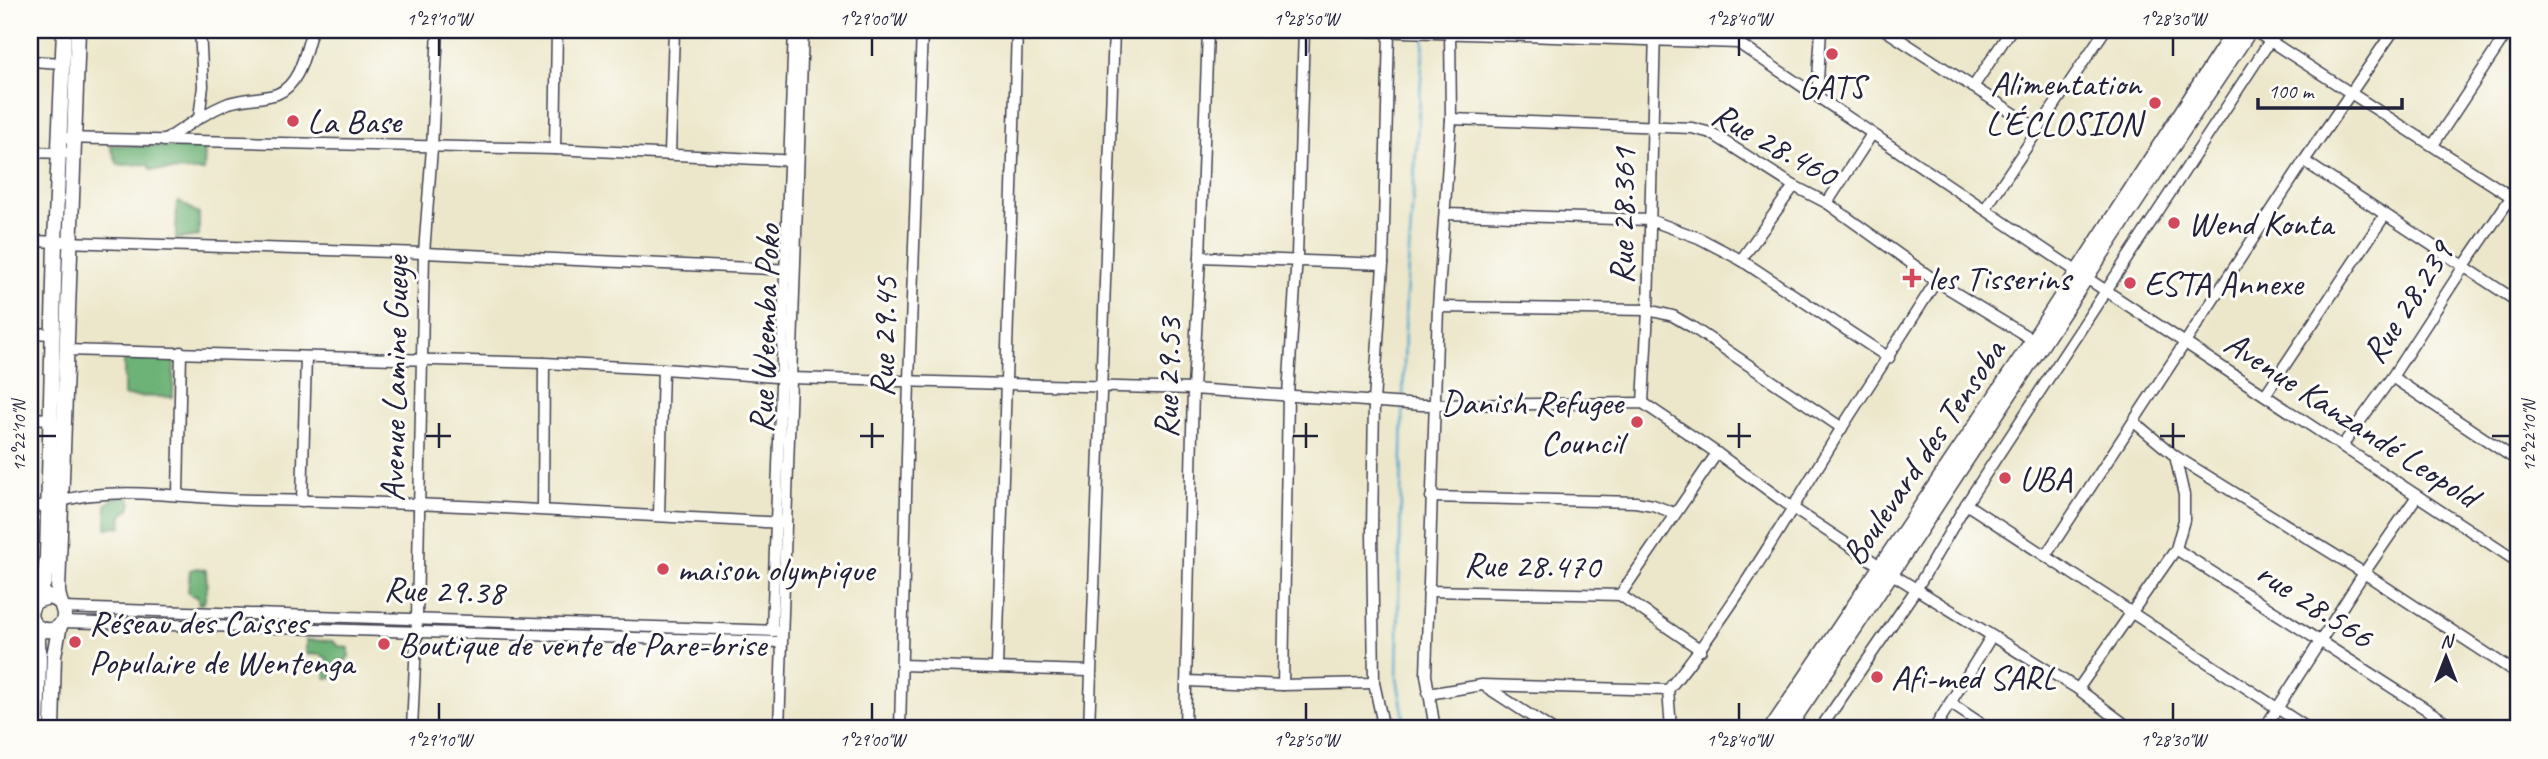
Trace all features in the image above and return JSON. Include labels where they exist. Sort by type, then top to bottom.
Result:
[{"type":"main road","points":[[64,30],[62,63],[66,146]]},
{"type":"main road","points":[[52,729],[54,655],[61,614],[50,419],[53,334],[62,244],[66,146],[78,30]]},
{"type":"main road","name":"Boulevard des Tensoba","points":[[1771,729],[1887,571],[2081,274],[2235,30]]},
{"type":"main road","name":"Boulevard des Tensoba","points":[[1787,729],[2033,340],[2251,30]]},
{"type":"main road","points":[[37,729],[39,658],[30,612],[44,582],[54,503],[65,351],[62,244]]},
{"type":"main road","points":[[35,601],[49,597],[61,614]]},
{"type":"main road","points":[[33,625],[48,631],[61,614]]},
{"type":"street","points":[[199,118],[203,86],[200,30]]},
{"type":"street","points":[[164,141],[199,118],[230,103],[278,93],[288,87],[298,74],[312,30]]},
{"type":"street","name":"Avenue Lamine Gueye","points":[[412,729],[417,619],[424,253],[438,30]]},
{"type":"street","points":[[555,149],[557,30]]},
{"type":"street","points":[[670,154],[674,30]]},
{"type":"street","name":"Rue Weemba Poko","points":[[794,30],[794,160]]},
{"type":"street","name":"Rue Weemba Poko","points":[[779,729],[780,523],[794,160],[803,30]]},
{"type":"street","name":"Rue 29.45","points":[[900,729],[922,30]]},
{"type":"street","points":[[997,667],[1017,30]]},
{"type":"street","points":[[1089,729],[1114,30]]},
{"type":"street","name":"Rue 29.53","points":[[1185,729],[1193,388],[1208,30]]},
{"type":"street","points":[[1283,685],[1288,395],[1297,260],[1304,30]]},
{"type":"street","points":[[1342,30],[1655,35],[1738,43],[1739,30]]},
{"type":"street","points":[[1817,96],[1821,30]]},
{"type":"street","points":[[1885,30],[1896,33],[2038,130]]},
{"type":"street","points":[[1973,87],[2011,30]]},
{"type":"street","points":[[1985,209],[2105,30]]},
{"type":"street","points":[[2251,30],[2274,35],[2350,93],[2516,195]]},
{"type":"street","points":[[2046,555],[2304,161],[2394,30]]},
{"type":"street","points":[[2432,145],[2509,30]]},
{"type":"street","points":[[1435,729],[1426,675],[1438,307],[1451,119],[1450,31]]},
{"type":"street","points":[[1384,729],[1374,683],[1378,402],[1389,32]]},
{"type":"street","name":"Rue 28.361","points":[[1643,404],[1655,35]]},
{"type":"street","points":[[1820,729],[1917,588],[1966,504],[2274,35]]},
{"type":"street","name":"Avenue Kanzandé Leopold","points":[[1738,43],[2106,291],[2518,562]]},
{"type":"street","points":[[30,61],[62,63]]},
{"type":"street","name":"Rue 28.460","points":[[1451,119],[1692,128],[1711,133],[1794,186],[1827,203],[1936,281],[2033,340]]},
{"type":"street","points":[[1827,203],[1872,134]]},
{"type":"street","points":[[30,152],[66,146],[164,141],[555,149],[794,160]]},
{"type":"street","points":[[2304,161],[2518,302]]},
{"type":"street","points":[[1741,260],[1794,186]]},
{"type":"street","name":"Rue 28.239","points":[[2343,446],[2392,377],[2464,266],[2516,195]]},
{"type":"street","points":[[1446,214],[1650,220],[1699,238],[1741,260],[1889,358]]},
{"type":"street","points":[[2265,395],[2385,215]]},
{"type":"street","points":[[30,242],[424,253],[790,270]]},
{"type":"street","points":[[1200,257],[1383,264]]},
{"type":"street","points":[[1671,729],[1668,690],[1701,650],[1794,509],[1936,281]]},
{"type":"street","points":[[1438,307],[1648,310],[1673,316],[1842,428]]},
{"type":"street","points":[[30,333],[53,334]]},
{"type":"street","points":[[65,351],[544,363],[786,378],[1193,388],[1422,405],[1643,404],[1887,571],[2078,689],[2131,729]]},
{"type":"street","points":[[178,494],[181,352]]},
{"type":"street","points":[[302,501],[306,357]]},
{"type":"street","points":[[543,508],[544,363]]},
{"type":"street","points":[[659,515],[663,369]]},
{"type":"street","points":[[2392,377],[2518,461]]},
{"type":"street","points":[[30,418],[50,419]]},
{"type":"street","points":[[2134,422],[2175,456],[2364,573],[2518,674]]},
{"type":"street","points":[[1620,595],[1717,453]]},
{"type":"street","points":[[2078,689],[2176,549],[2184,520],[2184,495],[2175,456]]},
{"type":"street","points":[[30,508],[116,493],[178,494],[239,500],[543,508],[780,523]]},
{"type":"street","points":[[2264,729],[2417,496]]},
{"type":"street","points":[[1431,497],[1635,502],[1674,513]]},
{"type":"street","points":[[1966,504],[2309,729]]},
{"type":"street","name":"rue 28.566","points":[[2176,549],[2458,729]]},
{"type":"street","name":"Rue 28.470","points":[[1428,591],[1620,595],[1701,650]]},
{"type":"street","points":[[61,614],[416,632],[778,635]]},
{"type":"street","name":"Rue 29.38","points":[[61,614],[417,619],[778,635]]},
{"type":"street","points":[[1934,729],[1991,637]]},
{"type":"street","points":[[902,665],[1089,671]]},
{"type":"street","points":[[1187,681],[1283,685],[1374,683]]},
{"type":"street","points":[[1428,694],[1482,685],[1668,690]]},
{"type":"street","points":[[1482,685],[1551,729]]},
{"type":"street","points":[[1950,703],[1989,729]]},
{"type":"green space","points":[[110,145],[205,148],[204,171],[151,170],[147,164],[118,165]]},
{"type":"green space","points":[[179,201],[199,214],[199,236],[176,239]]},
{"type":"green space","points":[[124,359],[174,359],[173,397],[124,396]]},
{"type":"green space","points":[[127,496],[132,503],[130,509],[122,515],[121,527],[106,528],[106,504],[115,498]]},
{"type":"green space","points":[[190,570],[206,570],[207,588],[204,603],[199,604],[197,596],[188,592]]},
{"type":"green space","points":[[306,640],[333,641],[340,647],[349,648],[349,656],[342,666],[334,666],[334,678],[326,678],[328,659],[321,655],[306,654]]},
{"type":"waterway","points":[[1403,401],[1406,296],[1424,38]]},
{"type":"waterway","points":[[1403,408],[1397,678],[1406,729]]},
{"type":"place","name":"GATS","points":[[1832,54]]},
{"type":"place","name":"Alimentation L'ÉCLOSION","points":[[2155,103]]},
{"type":"place","name":"La Base","points":[[293,121]]},
{"type":"place","name":"Wend Konta","points":[[2174,223]]},
{"type":"place","name":"les Tisserins","points":[[1912,278]]},
{"type":"place","name":"ESTA Annexe","points":[[2130,283]]},
{"type":"place","name":"Danish Refugee Council","points":[[1637,422]]},
{"type":"place","name":"UBA","points":[[2005,478]]},
{"type":"place","name":"maison olympique","points":[[663,569]]},
{"type":"place","name":"Réseau des Caisses Populaire de Wentenga","points":[[75,642]]},
{"type":"place","name":"Boutique de vente de Pare-brise","points":[[384,644]]},
{"type":"place","name":"Afi-med SARL","points":[[1877,677]]}]
